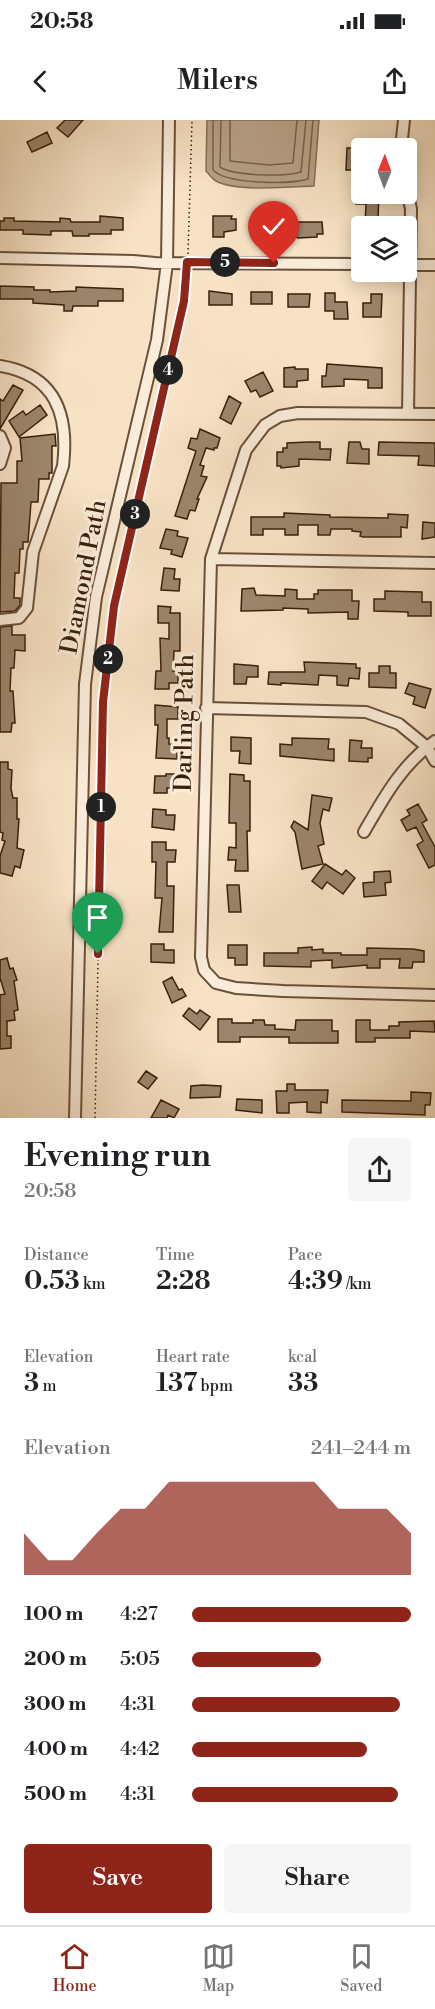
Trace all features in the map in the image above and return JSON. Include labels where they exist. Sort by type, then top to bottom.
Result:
[{"type":"street","name":"Diamond Path","points":[[75,1118],[85,684],[96,597],[158,340],[167,263],[169,120]]},
{"type":"street","points":[[402,138],[404,120]]},
{"type":"street","points":[[0,258],[167,263],[351,264]]},
{"type":"street","points":[[417,265],[435,266]]},
{"type":"street","points":[[408,414],[409,282]]},
{"type":"street","points":[[0,366],[30,376],[55,398],[63,417],[64,452],[63,466],[30,565],[27,608],[19,618],[0,620]]},
{"type":"street","name":"Darling Path","points":[[435,414],[298,413],[280,416],[265,425],[246,450],[211,559],[201,957],[204,970],[216,983],[236,988],[435,995]]},
{"type":"street","points":[[0,436],[4,448],[0,464]]},
{"type":"street","points":[[211,559],[435,563]]},
{"type":"street","points":[[206,708],[366,712],[399,724],[431,744],[435,761]]},
{"type":"street","points":[[364,832],[390,786],[431,744]]},
{"type":"path","points":[[95,1118],[103,702],[114,606],[184,301],[192,120]]},
{"type":"water","points":[[207,120],[319,120],[314,186],[249,188],[236,187],[215,180],[206,171]]},
{"type":"building","points":[[65,120],[83,120],[68,137],[57,128]]},
{"type":"building","points":[[47,132],[52,143],[32,152],[27,142]]},
{"type":"building","points":[[347,148],[351,148],[351,170],[346,170]]},
{"type":"building","points":[[366,204],[379,204],[378,216],[365,216]]},
{"type":"building","points":[[256,213],[276,215],[277,238],[265,237],[262,228],[255,228]]},
{"type":"building","points":[[100,216],[123,218],[123,230],[111,230],[111,234],[73,236],[72,231],[51,231],[51,235],[23,234],[23,230],[0,230],[0,221],[4,221],[4,218],[14,218],[14,221],[60,222],[60,218],[70,219],[71,222],[100,222]]},
{"type":"building","points":[[213,216],[232,216],[231,219],[236,219],[236,230],[224,232],[224,237],[213,237]]},
{"type":"building","points":[[298,222],[322,222],[323,234],[317,234],[317,237],[298,238],[295,236],[295,228],[298,228]]},
{"type":"building","points":[[0,286],[34,287],[34,290],[50,290],[50,292],[76,291],[76,287],[123,289],[123,301],[98,301],[98,306],[73,306],[72,311],[64,311],[64,305],[33,303],[33,299],[0,299]]},
{"type":"building","points":[[209,291],[232,294],[232,305],[209,305]]},
{"type":"building","points":[[251,292],[272,292],[272,304],[251,304]]},
{"type":"building","points":[[325,293],[335,293],[335,302],[347,302],[348,319],[334,319],[334,311],[325,311]]},
{"type":"building","points":[[288,294],[310,294],[309,307],[288,307]]},
{"type":"building","points":[[371,294],[382,294],[381,317],[363,317],[363,303],[371,303]]},
{"type":"building","points":[[327,364],[382,368],[382,388],[368,388],[368,380],[344,379],[344,386],[322,387],[322,376],[326,376]]},
{"type":"building","points":[[295,367],[295,369],[308,369],[308,380],[297,381],[297,387],[284,387],[284,368]]},
{"type":"building","points":[[263,372],[273,391],[260,397],[256,390],[251,392],[245,381]]},
{"type":"building","points":[[13,385],[23,390],[0,429],[0,399],[3,401]]},
{"type":"building","points":[[229,396],[241,403],[231,424],[220,418]]},
{"type":"building","points":[[40,405],[47,415],[19,437],[9,421],[23,411],[26,415]]},
{"type":"building","points":[[200,429],[220,438],[217,448],[214,450],[206,448],[200,465],[204,466],[201,476],[207,477],[197,499],[199,499],[195,511],[190,510],[187,519],[175,516],[196,451],[188,448],[191,438],[197,439]]},
{"type":"building","points":[[55,434],[56,446],[52,446],[52,473],[49,473],[49,479],[39,479],[38,502],[31,502],[28,542],[23,542],[23,549],[20,549],[19,573],[15,573],[14,598],[20,598],[20,605],[15,611],[0,612],[1,483],[17,483],[17,461],[22,461],[20,438]]},
{"type":"building","points":[[320,442],[320,449],[331,449],[330,460],[299,459],[299,466],[281,468],[277,466],[277,452],[283,452],[283,448],[287,448],[287,443]]},
{"type":"building","points":[[349,442],[360,442],[362,449],[369,449],[369,464],[347,463]]},
{"type":"building","points":[[379,442],[435,443],[435,466],[418,465],[419,456],[378,455]]},
{"type":"building","points":[[284,513],[388,518],[388,514],[408,515],[407,528],[401,527],[401,537],[363,537],[360,536],[361,532],[352,531],[352,529],[331,529],[330,535],[318,535],[318,525],[298,525],[298,535],[285,535],[285,529],[263,529],[263,535],[251,535],[251,517],[284,517]]},
{"type":"building","points":[[423,522],[435,523],[435,537],[422,539]]},
{"type":"building","points":[[166,529],[178,531],[177,536],[188,538],[182,557],[171,554],[172,550],[160,548]]},
{"type":"building","points":[[164,568],[175,569],[174,579],[180,579],[179,591],[161,590]]},
{"type":"building","points":[[254,588],[256,595],[285,596],[285,589],[297,590],[297,599],[314,599],[314,594],[318,594],[318,590],[352,590],[352,601],[359,601],[358,619],[348,619],[348,612],[308,613],[308,609],[241,611],[242,589]]},
{"type":"building","points":[[385,591],[422,592],[422,602],[431,602],[431,616],[408,616],[408,612],[374,611],[374,599],[385,599]]},
{"type":"building","points":[[158,606],[171,607],[170,613],[180,613],[180,651],[174,651],[173,671],[178,671],[178,683],[169,683],[169,689],[155,689],[156,671],[161,671],[160,638],[169,639],[169,623],[158,623]]},
{"type":"building","points":[[12,626],[12,635],[25,635],[25,651],[15,650],[14,668],[11,668],[10,691],[13,691],[15,723],[12,723],[11,732],[0,732],[0,627]]},
{"type":"building","points":[[304,662],[356,664],[356,668],[360,668],[359,679],[349,678],[348,686],[337,685],[337,676],[319,675],[318,685],[268,684],[269,672],[305,672]]},
{"type":"building","points":[[234,664],[258,666],[258,677],[247,677],[246,684],[234,684]]},
{"type":"building","points":[[379,666],[390,666],[390,673],[396,673],[396,688],[369,687],[369,673],[379,673]]},
{"type":"building","points":[[409,683],[431,689],[425,708],[413,704],[415,697],[405,693]]},
{"type":"building","points":[[155,705],[178,707],[178,719],[167,719],[167,738],[169,738],[169,744],[177,745],[177,759],[156,758],[158,725],[155,725]]},
{"type":"building","points":[[231,737],[251,738],[251,764],[239,763],[240,751],[231,751]]},
{"type":"building","points":[[292,738],[329,739],[328,749],[334,749],[334,761],[280,756],[280,744],[292,745]]},
{"type":"building","points":[[350,740],[362,741],[361,748],[372,748],[372,758],[368,758],[368,762],[349,761]]},
{"type":"building","points":[[0,762],[8,762],[8,769],[12,770],[11,789],[13,798],[17,798],[17,819],[19,819],[17,848],[24,850],[20,868],[15,866],[12,876],[0,873],[0,856],[5,841],[2,840],[3,833],[0,832]]},
{"type":"building","points":[[166,774],[176,774],[176,788],[167,788],[167,793],[154,793],[155,776],[166,776]]},
{"type":"building","points":[[230,774],[244,775],[244,781],[250,781],[250,831],[247,831],[248,871],[235,871],[236,860],[228,860],[229,847],[236,848],[236,823],[229,823]]},
{"type":"building","points":[[312,795],[332,798],[329,811],[323,809],[320,823],[324,844],[318,846],[323,864],[302,869],[295,832],[291,827],[294,821],[308,830]]},
{"type":"building","points":[[418,804],[427,820],[422,823],[435,847],[435,865],[429,868],[417,845],[423,841],[416,827],[407,831],[401,820],[410,815],[407,810]]},
{"type":"building","points":[[153,809],[166,810],[166,815],[175,815],[174,830],[152,827]]},
{"type":"building","points":[[152,842],[166,842],[166,850],[176,850],[175,862],[167,862],[167,886],[174,886],[173,932],[159,932],[162,898],[155,898],[156,862],[152,862]]},
{"type":"building","points":[[325,864],[342,875],[346,870],[355,878],[343,894],[327,882],[322,889],[312,881]]},
{"type":"building","points":[[390,871],[391,882],[385,883],[386,895],[364,897],[363,883],[374,882],[374,872]]},
{"type":"building","points":[[227,885],[239,885],[241,912],[229,912]]},
{"type":"building","points":[[151,944],[164,944],[164,950],[174,950],[174,963],[151,962]]},
{"type":"building","points":[[228,945],[247,945],[247,965],[235,965],[235,958],[228,958]]},
{"type":"building","points":[[312,947],[312,950],[323,949],[323,953],[341,953],[341,955],[367,955],[367,948],[413,949],[424,951],[424,962],[413,962],[412,968],[399,968],[400,959],[380,959],[380,968],[367,968],[367,965],[332,968],[332,960],[311,961],[311,967],[264,966],[264,953],[298,953],[298,948]]},
{"type":"building","points":[[7,958],[10,969],[13,968],[17,980],[14,981],[18,1010],[14,1011],[15,1020],[7,1021],[7,1036],[11,1036],[11,1048],[0,1049],[0,995],[5,994],[0,978],[0,960]]},
{"type":"building","points":[[172,977],[179,990],[182,989],[186,996],[172,1003],[163,982]]},
{"type":"building","points":[[189,1008],[197,1014],[200,1010],[210,1017],[200,1030],[183,1016]]},
{"type":"building","points":[[218,1019],[232,1019],[232,1023],[253,1023],[253,1020],[264,1020],[265,1025],[275,1025],[275,1029],[295,1030],[296,1020],[332,1020],[332,1031],[338,1031],[338,1043],[289,1043],[289,1037],[240,1037],[240,1042],[218,1042]]},
{"type":"building","points":[[356,1020],[370,1020],[370,1030],[389,1030],[389,1026],[399,1026],[399,1022],[434,1021],[435,1032],[410,1031],[410,1038],[375,1038],[375,1042],[356,1042]]},
{"type":"building","points":[[146,1071],[157,1078],[148,1089],[138,1082]]},
{"type":"building","points":[[287,1084],[295,1084],[295,1090],[328,1090],[327,1103],[321,1102],[321,1113],[307,1112],[307,1102],[289,1103],[289,1113],[277,1113],[276,1091],[287,1091]]},
{"type":"building","points":[[191,1086],[221,1086],[220,1097],[190,1098]]},
{"type":"building","points":[[411,1092],[431,1093],[430,1105],[425,1105],[425,1115],[342,1112],[342,1100],[411,1101]]},
{"type":"building","points":[[237,1099],[262,1100],[262,1113],[236,1110]]},
{"type":"building","points":[[161,1100],[179,1109],[174,1118],[168,1115],[167,1118],[151,1118]]},
{"type":"route","points":[[98,954],[103,702],[114,606],[184,301],[187,262],[274,263]]}]
